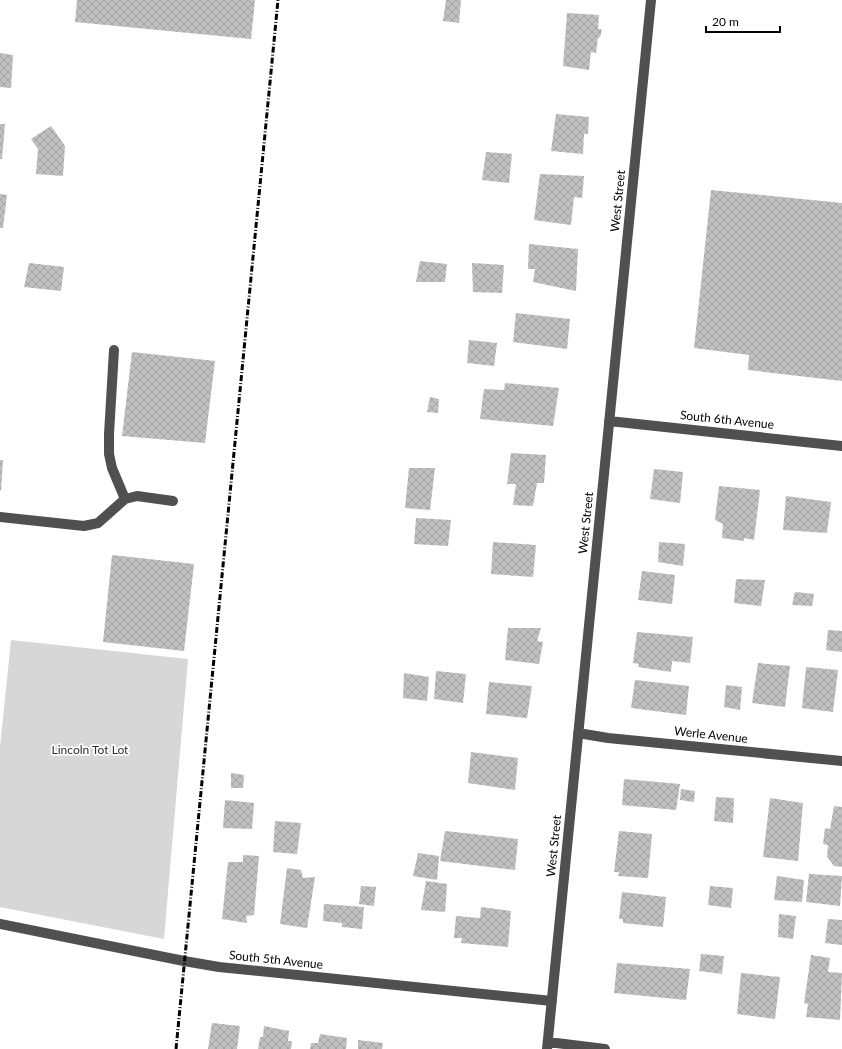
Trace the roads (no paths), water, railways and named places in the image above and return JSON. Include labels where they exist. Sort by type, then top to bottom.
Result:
[{"type":"street","name":"West Street","points":[[547,1046],[652,0]]},
{"type":"street","points":[[114,350],[109,454],[112,468],[124,499]]},
{"type":"street","name":"South 6th Avenue","points":[[609,421],[842,446]]},
{"type":"street","points":[[0,517],[84,526],[98,523],[124,499],[137,496],[173,501]]},
{"type":"street","name":"Werle Avenue","points":[[578,733],[608,738],[842,761]]},
{"type":"street","name":"South 5th Avenue","points":[[0,924],[219,967],[552,1001]]},
{"type":"street","points":[[547,1046],[606,1049]]},
{"type":"railway","points":[[176,1049],[278,0]]},
{"type":"park label","name":"Lincoln Tot Lot","points":[[90,750]]}]
